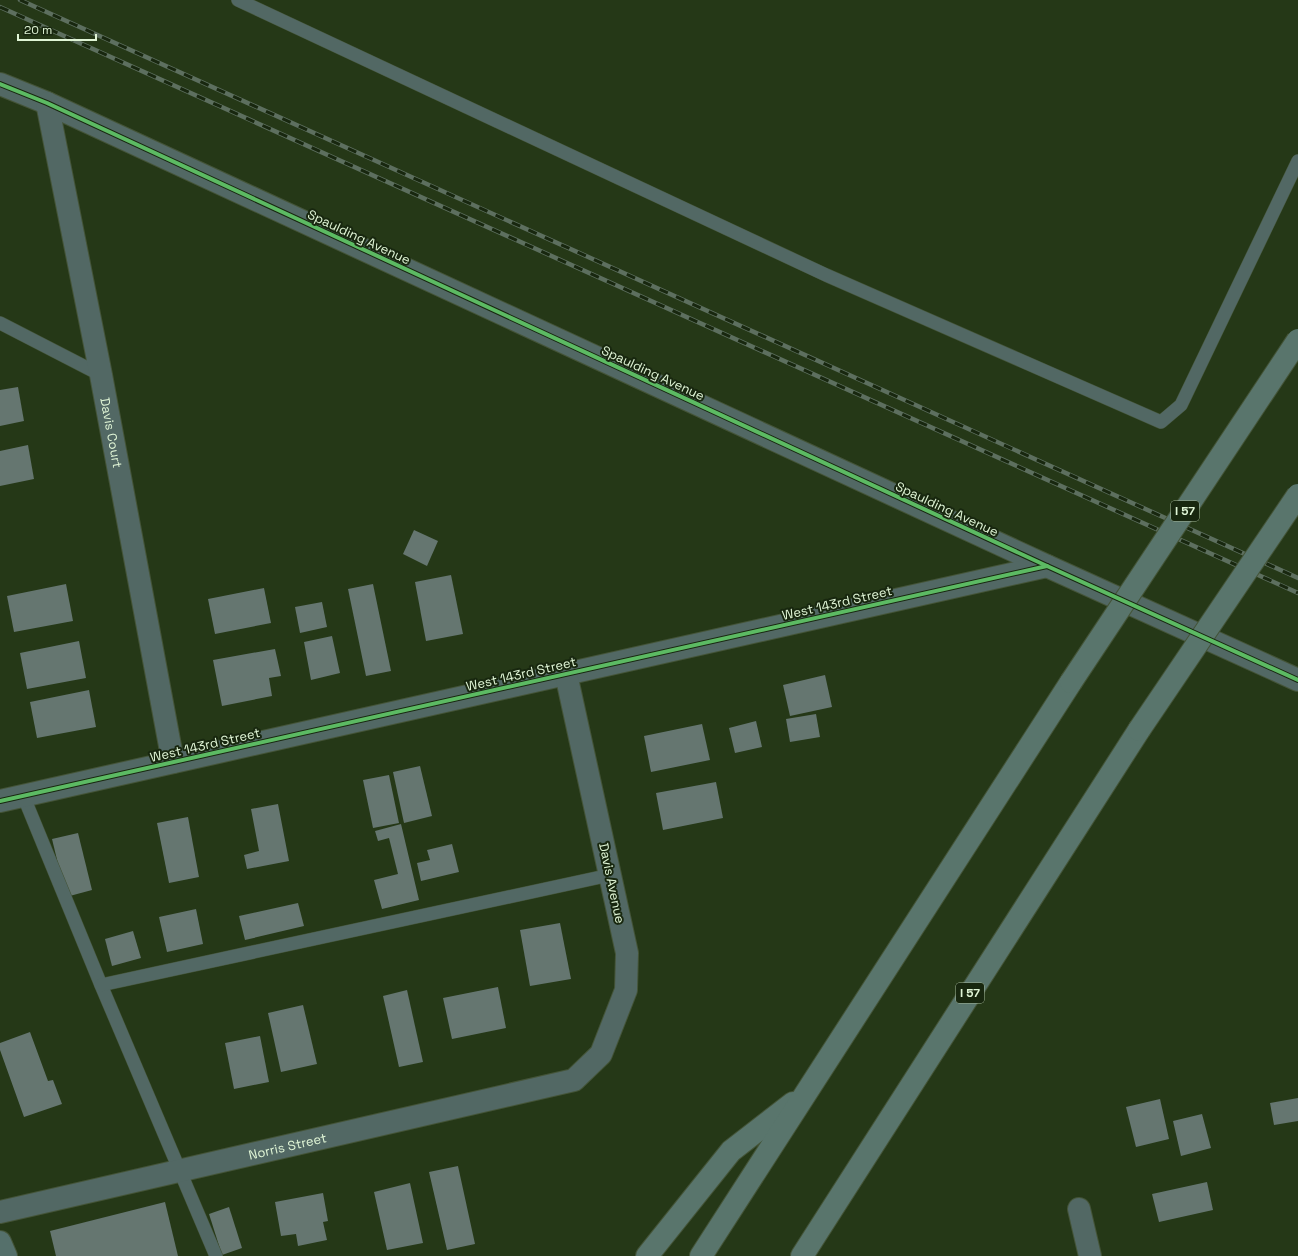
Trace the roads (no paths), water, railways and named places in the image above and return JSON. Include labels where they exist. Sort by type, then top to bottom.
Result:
[{"type":"highway","name":"I 57","points":[[701,1256],[1071,682],[1298,340]]},
{"type":"highway","name":"I 57","points":[[802,1256],[1139,730],[1298,495]]},
{"type":"highway","points":[[647,1256],[731,1151],[805,1094]]},
{"type":"main road","points":[[0,1242],[6,1256]]},
{"type":"street","name":"Spaulding Avenue","points":[[0,84],[47,103],[1047,566],[1298,680]]},
{"type":"street","name":"Davis Court","points":[[47,103],[101,375],[173,762]]},
{"type":"street","name":"West 143rd Street","points":[[0,801],[1047,566]]},
{"type":"street","name":"Davis Avenue","points":[[566,674],[627,953],[626,990],[601,1054],[574,1080]]},
{"type":"street","name":"Norris Street","points":[[0,1212],[574,1080]]},
{"type":"street","points":[[1079,1209],[1090,1256]]},
{"type":"lane","points":[[238,0],[826,275],[1161,422],[1181,405],[1298,161]]},
{"type":"lane","points":[[0,323],[101,375]]},
{"type":"lane","points":[[23,795],[101,985],[216,1256]]},
{"type":"lane","points":[[101,985],[610,875]]},
{"type":"railway","points":[[20,0],[1298,578]]},
{"type":"railway","points":[[0,7],[1298,593]]}]
